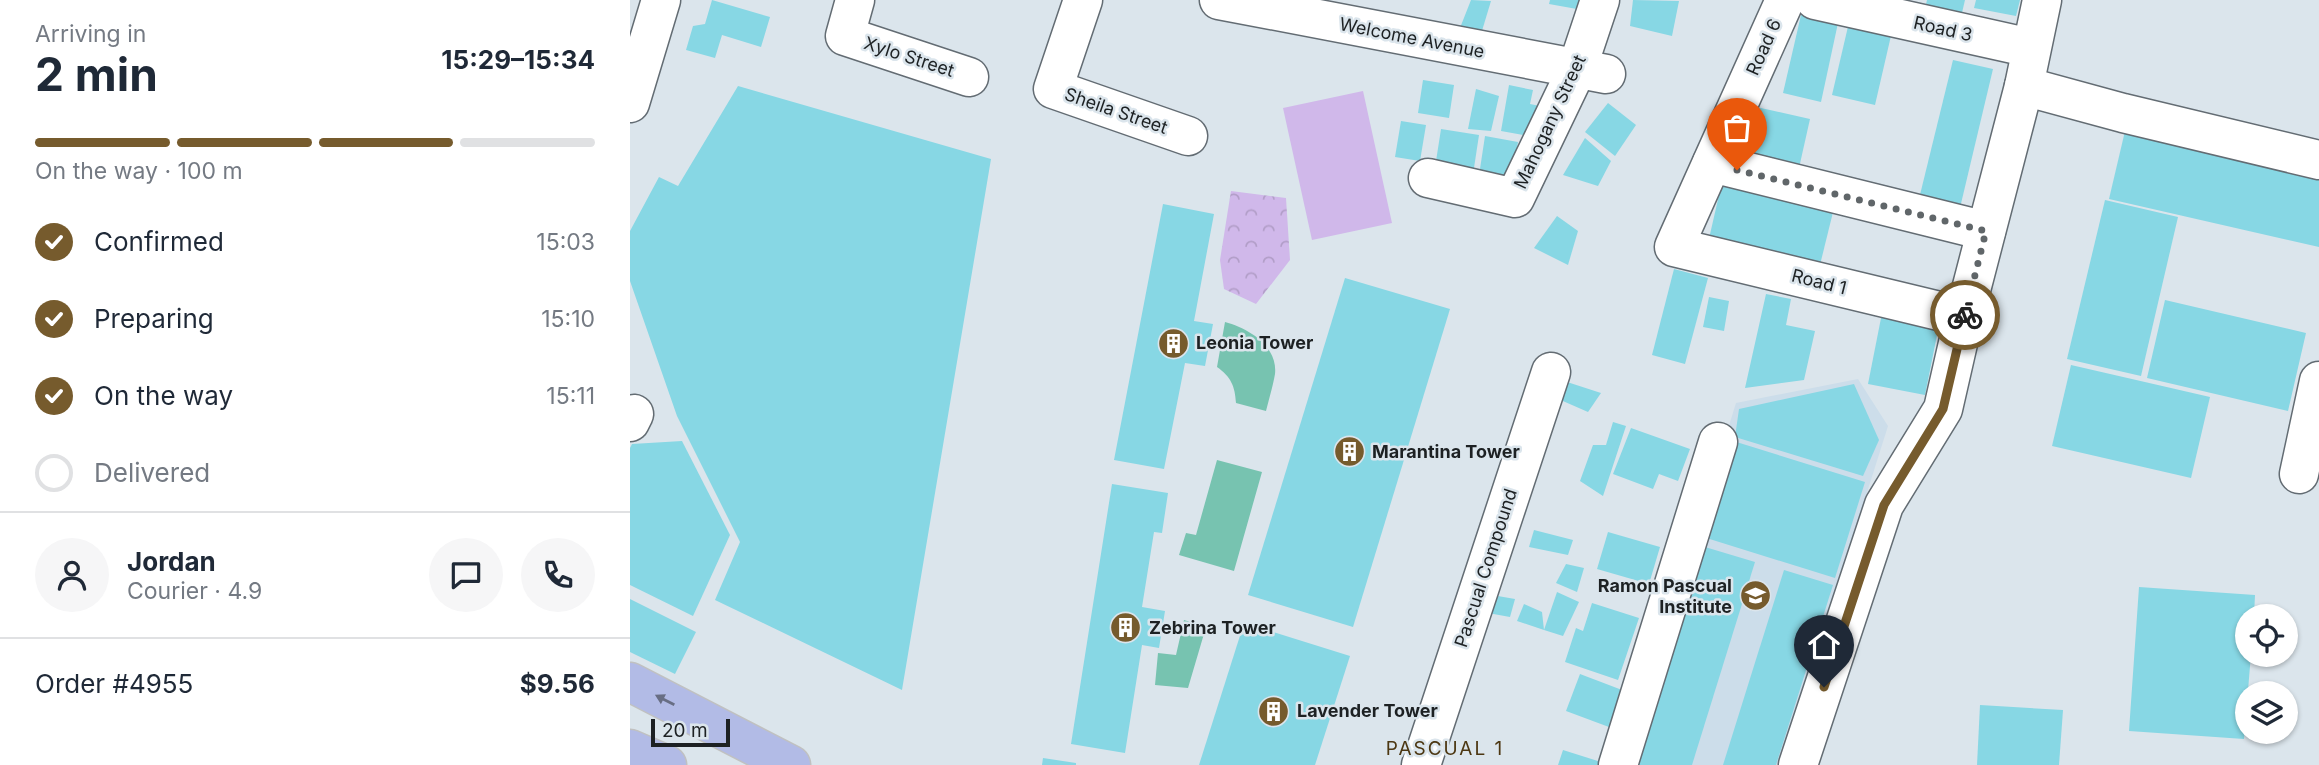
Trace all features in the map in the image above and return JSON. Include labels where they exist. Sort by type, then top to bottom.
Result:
[{"type":"main road","points":[[630,682],[791,765]]},
{"type":"main road","points":[[630,749],[667,765]]},
{"type":"street","points":[[630,103],[661,0]]},
{"type":"street","name":"Xylo Street","points":[[856,0],[845,36],[969,77]]},
{"type":"street","name":"Sheila Street","points":[[1083,0],[1054,89],[1188,136]]},
{"type":"street","name":"Mahogany Street","points":[[1428,178],[1516,198],[1591,72],[1600,0]]},
{"type":"street","name":"Road 6","points":[[1674,247],[1785,0]]},
{"type":"street","name":"Road 3","points":[[1815,0],[2031,48]]},
{"type":"street","points":[[1798,765],[1884,505],[1943,409],[2024,86],[2042,0]]},
{"type":"street","name":"Welcome Avenue","points":[[1235,2],[1591,72]]},
{"type":"street","points":[[2024,86],[2123,113],[2319,160]]},
{"type":"street","points":[[1712,163],[1986,231]]},
{"type":"street","name":"Road 1","points":[[1674,247],[1964,317]]},
{"type":"street","name":"Pascual Compound","points":[[1421,765],[1551,372]]},
{"type":"street","points":[[2299,474],[2319,381]]},
{"type":"street","points":[[1618,765],[1718,442]]},
{"type":"shaded area","points":[[1225,322],[1252,334],[1272,355],[1275,374],[1266,411],[1236,403],[1231,382],[1217,367]]},
{"type":"shaded area","name":"Ramon Pascual Institute","points":[[1858,379],[1888,426],[1781,765],[1624,765],[1736,403]]},
{"type":"shaded area","points":[[1217,460],[1262,472],[1234,571],[1179,555],[1186,533],[1196,535]]},
{"type":"shaded area","points":[[1184,620],[1206,627],[1188,688],[1155,685],[1158,653],[1176,655]]},
{"type":"green space","points":[[1363,91],[1392,223],[1312,240],[1283,108]]},
{"type":"green space","points":[[1231,191],[1286,198],[1290,260],[1256,304],[1224,289],[1220,260]]},
{"type":"building","points":[[712,0],[770,17],[761,47],[722,35],[715,58],[686,50],[693,26],[705,24]]},
{"type":"building","points":[[1471,0],[1491,1],[1478,44],[1458,33]]},
{"type":"building","points":[[1550,0],[1590,0],[1588,11],[1549,4]]},
{"type":"building","points":[[1633,0],[1679,1],[1672,36],[1630,26]]},
{"type":"building","points":[[1927,0],[1965,0],[1961,17],[1925,9]]},
{"type":"building","points":[[1976,0],[2020,0],[2016,16],[1974,8]]},
{"type":"building","points":[[1801,15],[1838,23],[1821,102],[1783,93]]},
{"type":"building","points":[[1850,18],[1893,27],[1875,105],[1832,95]]},
{"type":"building","points":[[1953,60],[1993,69],[1959,212],[1918,203]]},
{"type":"building","points":[[1423,80],[1454,85],[1449,118],[1418,113]]},
{"type":"building","points":[[1509,85],[1533,90],[1530,104],[1540,106],[1534,137],[1501,131]]},
{"type":"building","points":[[738,86],[991,159],[902,690],[715,600],[740,542],[677,416],[630,281],[630,231],[659,177],[678,186]]},
{"type":"building","points":[[1476,89],[1499,96],[1491,131],[1468,129]]},
{"type":"building","points":[[1608,103],[1636,125],[1615,156],[1585,132]]},
{"type":"building","points":[[1752,106],[1810,119],[1799,168],[1741,155]]},
{"type":"building","points":[[1401,121],[1426,125],[1420,161],[1395,157]]},
{"type":"building","points":[[1441,129],[1479,135],[1472,181],[1434,174]]},
{"type":"building","points":[[2125,131],[2319,176],[2319,247],[2109,199]]},
{"type":"building","points":[[1485,136],[1518,142],[1509,190],[1478,182]]},
{"type":"building","points":[[1585,138],[1611,161],[1598,186],[1563,175]]},
{"type":"building","points":[[1722,182],[1834,208],[1819,269],[1708,243]]},
{"type":"building","points":[[2105,200],[2178,217],[2141,376],[2067,359]]},
{"type":"building","name":"Leonia Tower","points":[[1163,204],[1214,214],[1194,321],[1213,324],[1205,366],[1185,363],[1164,469],[1114,460]]},
{"type":"building","points":[[1557,216],[1578,231],[1568,265],[1534,248]]},
{"type":"building","points":[[1674,269],[1708,278],[1685,364],[1652,355]]},
{"type":"building","name":"Marantina Tower","points":[[1345,278],[1450,309],[1353,627],[1248,595]]},
{"type":"building","points":[[1766,294],[1791,299],[1786,325],[1815,331],[1804,380],[1745,388]]},
{"type":"building","points":[[1709,297],[1729,301],[1724,331],[1703,327]]},
{"type":"building","points":[[2165,300],[2306,333],[2288,411],[2147,378]]},
{"type":"building","points":[[1882,313],[1939,325],[1925,395],[1868,384]]},
{"type":"building","points":[[2071,365],[2210,397],[2191,478],[2052,446]]},
{"type":"building","points":[[1564,381],[1601,393],[1588,412],[1556,398]]},
{"type":"building","points":[[1854,384],[1879,440],[1863,476],[1735,437],[1739,409]]},
{"type":"building","points":[[1613,422],[1626,426],[1603,496],[1580,481],[1593,445],[1606,445]]},
{"type":"building","points":[[1631,428],[1690,449],[1678,481],[1659,474],[1653,489],[1613,474]]},
{"type":"building","points":[[1730,440],[1865,482],[1835,578],[1700,536]]},
{"type":"building","points":[[682,441],[730,535],[693,616],[630,585],[630,448],[632,444]]},
{"type":"building","name":"Zebrina Tower","points":[[1112,484],[1168,493],[1162,533],[1154,532],[1142,607],[1165,611],[1159,648],[1142,645],[1125,753],[1071,744]]},
{"type":"building","points":[[1534,530],[1573,540],[1568,555],[1529,547]]},
{"type":"building","points":[[1608,532],[1660,547],[1649,584],[1597,569]]},
{"type":"building","points":[[1695,544],[1755,562],[1692,765],[1626,765]]},
{"type":"building","points":[[1566,564],[1584,568],[1577,592],[1556,583]]},
{"type":"building","points":[[1784,570],[1833,585],[1776,765],[1723,765]]},
{"type":"building","points":[[2139,587],[2255,595],[2255,604],[2235,604],[2235,667],[2250,667],[2249,681],[2235,681],[2235,738],[2129,731]]},
{"type":"building","points":[[1557,592],[1579,602],[1563,636],[1544,630]]},
{"type":"building","points":[[1492,595],[1515,599],[1510,617],[1488,613]]},
{"type":"building","points":[[630,599],[696,632],[675,674],[630,652]]},
{"type":"building","points":[[1592,603],[1639,618],[1618,680],[1565,662],[1576,628],[1583,631]]},
{"type":"building","points":[[1524,604],[1542,612],[1544,630],[1517,621]]},
{"type":"building","name":"Lavender Tower","points":[[1244,623],[1350,656],[1315,765],[1199,765]]},
{"type":"building","points":[[1580,674],[1630,693],[1617,730],[1566,711]]},
{"type":"building","points":[[1980,705],[2063,710],[2059,765],[1977,765]]},
{"type":"building","points":[[1563,750],[1601,762],[1600,765],[1558,765]]},
{"type":"building","points":[[1043,758],[1076,763],[1076,765],[1042,765]]},
{"type":"way so far","points":[[1737,170],[1986,231],[1965,315]]},
{"type":"place","name":"Leonia Tower","points":[[1173,343]]},
{"type":"place","name":"Marantina Tower","points":[[1349,452]]},
{"type":"place","name":"Ramon Pascual Institute","points":[[1755,596]]},
{"type":"place","name":"Zebrina Tower","points":[[1126,628]]},
{"type":"place","name":"Lavender Tower","points":[[1274,711]]},
{"type":"district","name":"PASCUAL 1","points":[[1445,748]]},
{"type":"route","points":[[1824,687],[1884,505],[1943,409],[1965,315]]}]
